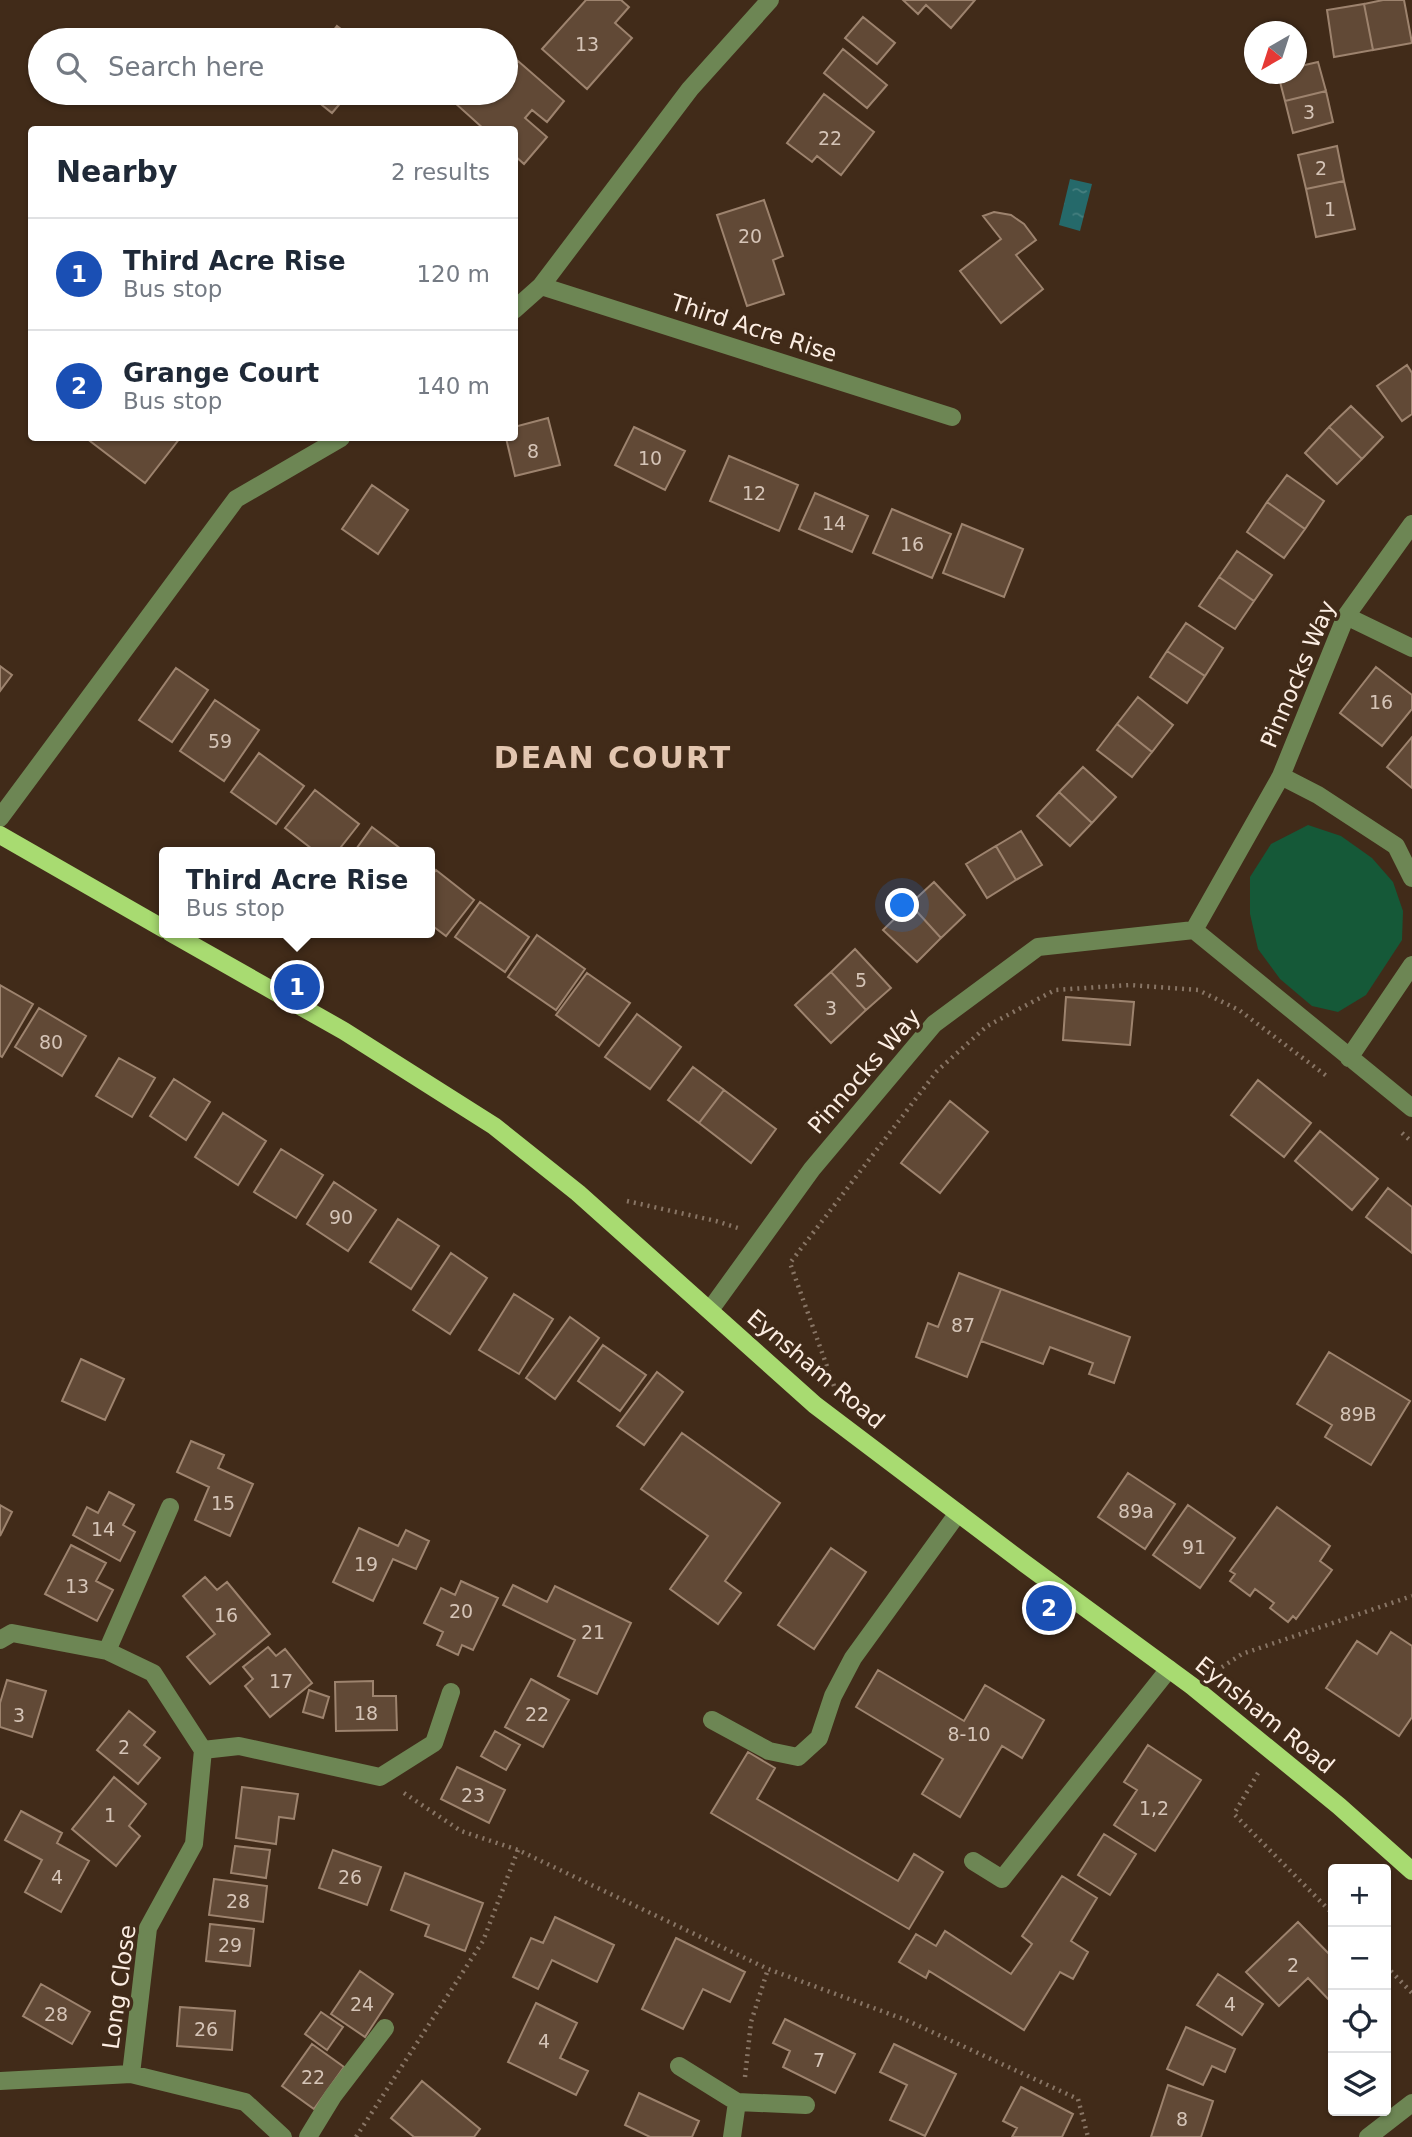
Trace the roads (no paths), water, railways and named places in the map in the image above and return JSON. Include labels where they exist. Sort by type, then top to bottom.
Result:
[{"type":"main road","points":[[0,835],[159,926]]},
{"type":"main road","name":"Eynsham Road","points":[[180,938],[344,1031],[494,1126],[578,1193],[815,1405],[1192,1686],[1339,1806],[1412,1871]]},
{"type":"street","points":[[518,306],[541,286],[690,89],[770,0]]},
{"type":"street","name":"Third Acre Rise","points":[[541,286],[952,416]]},
{"type":"street","points":[[0,818],[236,499],[336,441]]},
{"type":"street","name":"Pinnocks Way","points":[[710,1310],[812,1169],[934,1024],[1038,947],[1194,930],[1281,776],[1346,615],[1412,524]]},
{"type":"street","points":[[1346,615],[1412,648]]},
{"type":"street","name":"Pinnocks Way","points":[[1281,776],[1318,795],[1396,846],[1412,878]]},
{"type":"street","points":[[1194,930],[1412,1108]]},
{"type":"street","points":[[1349,1058],[1412,965]]},
{"type":"street","points":[[107,1651],[170,1507]]},
{"type":"street","points":[[712,1720],[769,1751],[798,1757],[819,1738],[833,1696],[853,1658],[958,1513]]},
{"type":"street","points":[[4,1633],[107,1651],[153,1673],[203,1750],[239,1746],[380,1777],[434,1743],[451,1692]]},
{"type":"street","points":[[973,1861],[1002,1879],[1169,1669]]},
{"type":"street","name":"Long Close","points":[[131,2074],[148,1928],[194,1844],[203,1750]]},
{"type":"street","points":[[308,2137],[333,2096],[385,2028]]},
{"type":"street","points":[[679,2066],[737,2102],[806,2105]]},
{"type":"street","points":[[0,2081],[131,2074],[245,2102],[284,2137]]},
{"type":"street","points":[[732,2137],[737,2102]]},
{"type":"street","points":[[1368,2137],[1412,2103]]},
{"type":"water","points":[[1070,179],[1092,184],[1080,231],[1059,225]]},
{"type":"place","name":"Third Acre Rise","points":[[297,987]]},
{"type":"place","name":"Grange Court","points":[[1049,1608]]},
{"type":"district","name":"DEAN COURT","points":[[613,758]]}]
